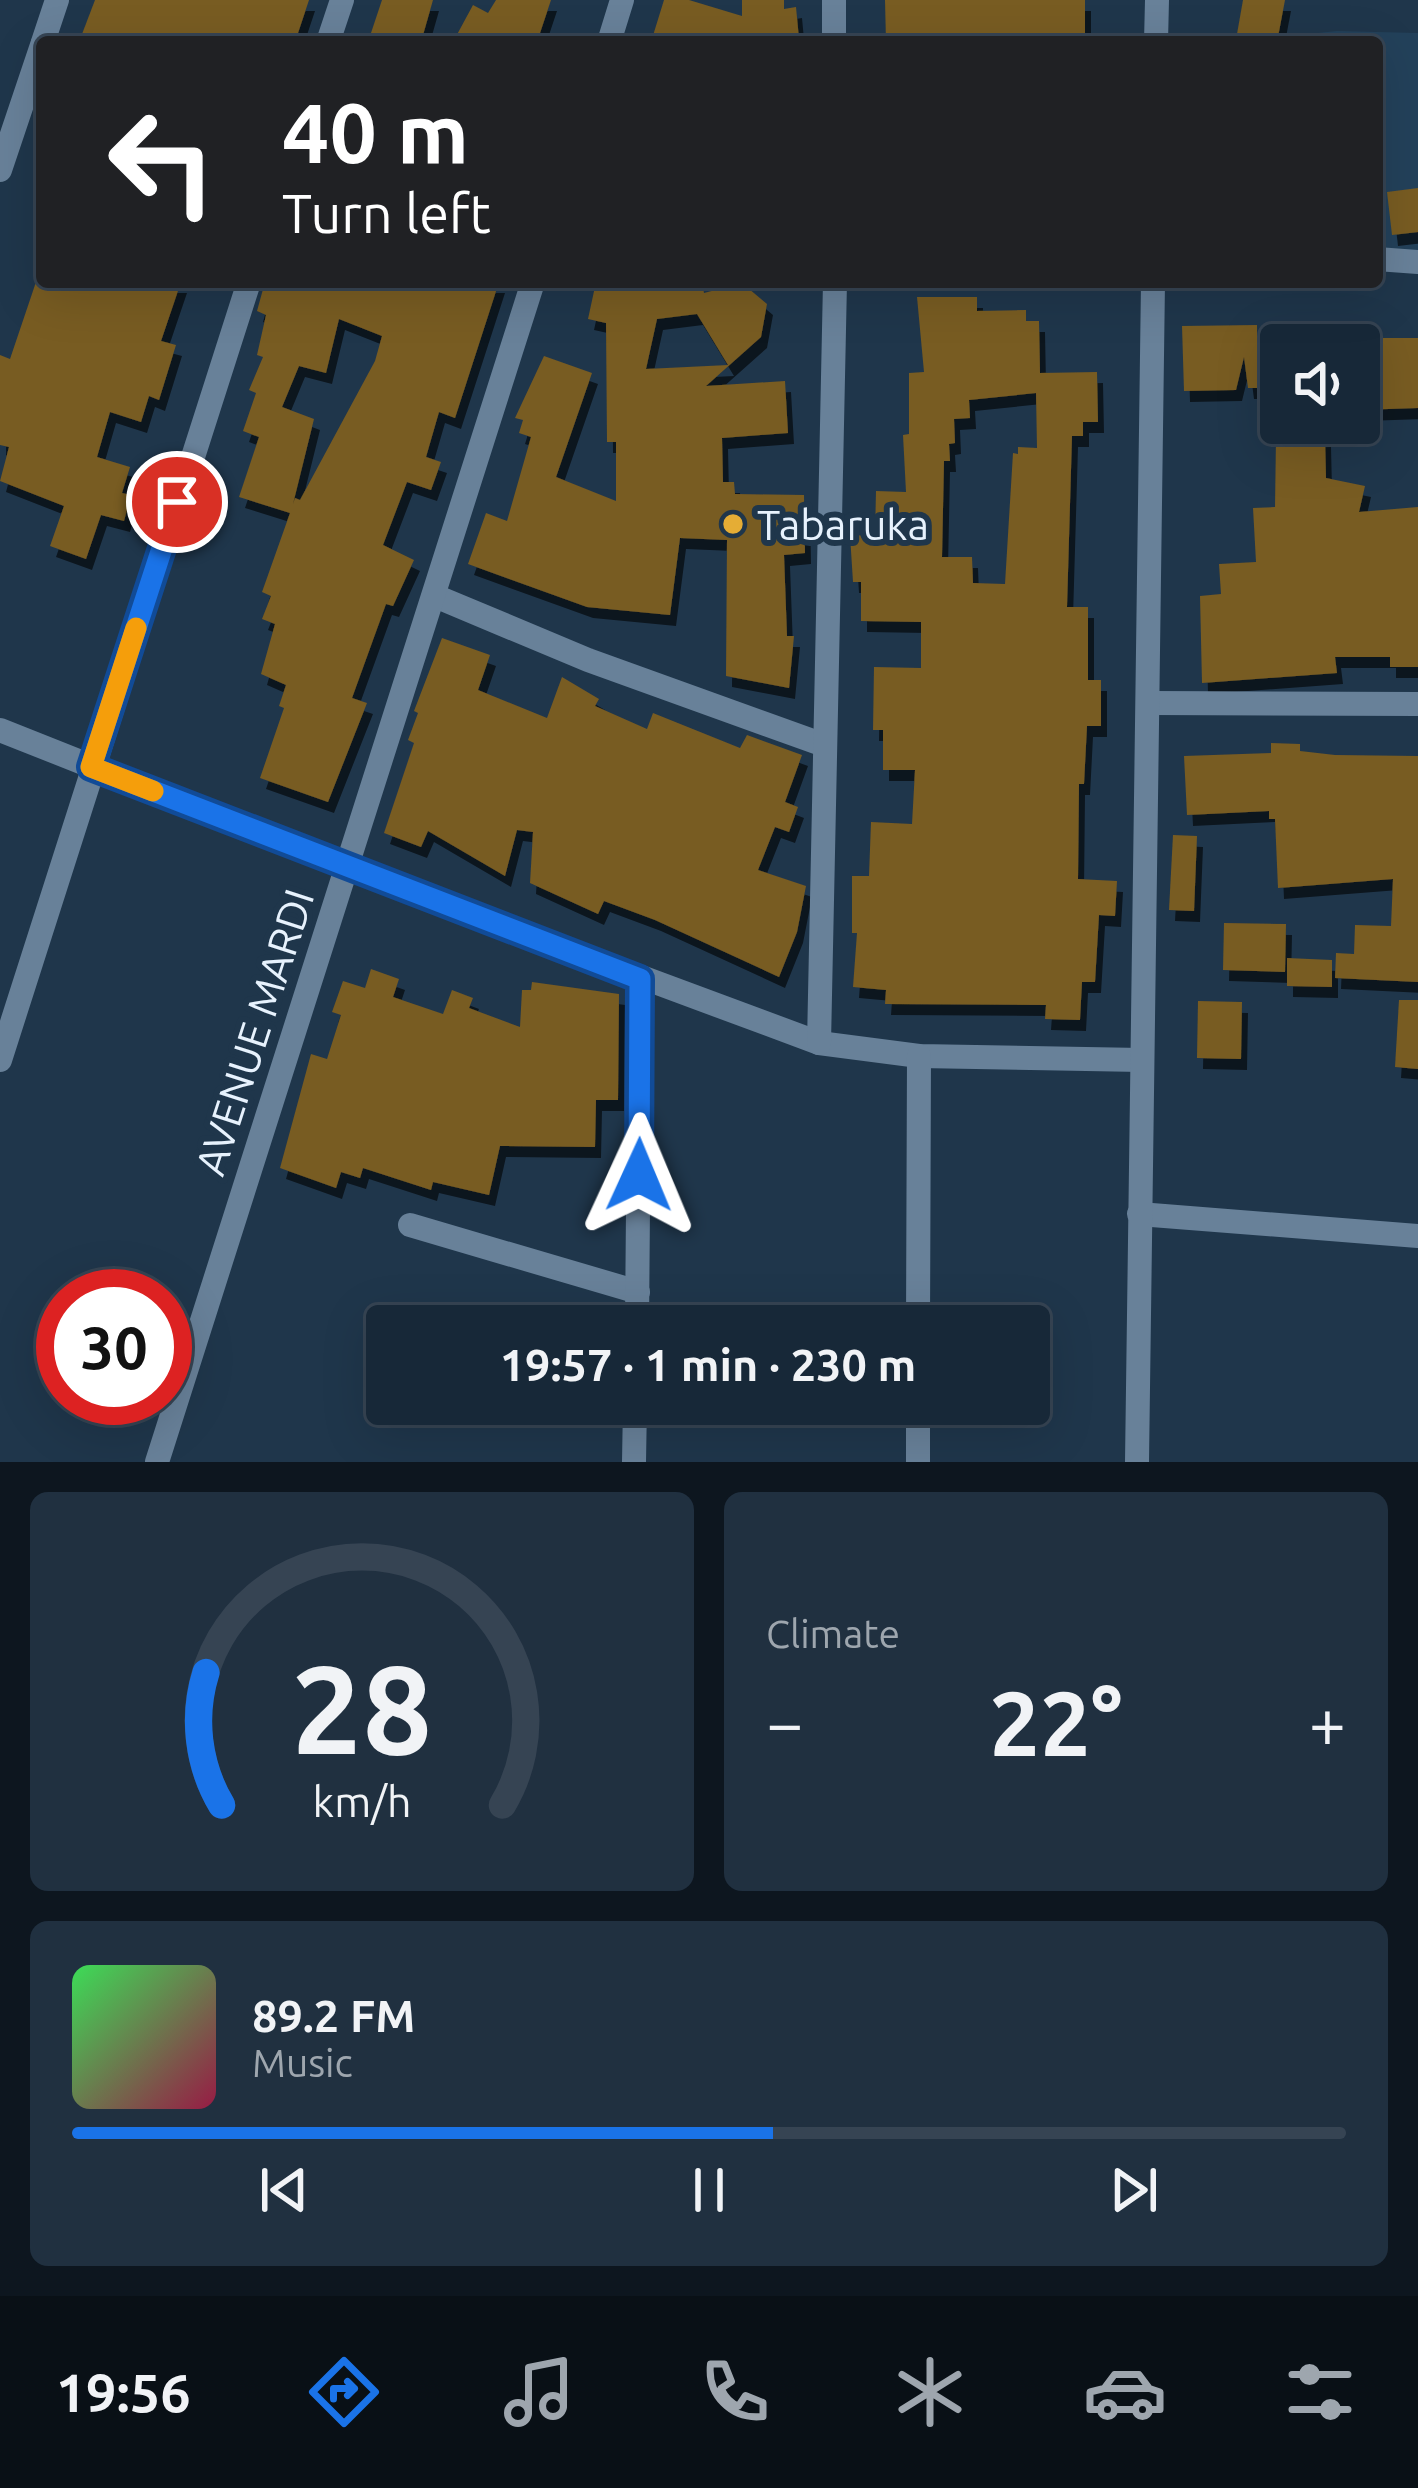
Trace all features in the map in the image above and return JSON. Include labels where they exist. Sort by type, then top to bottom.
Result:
[{"type":"street","points":[[46,36],[57,0]]},
{"type":"street","points":[[330,36],[342,0]]},
{"type":"street","points":[[611,36],[622,0]]},
{"type":"street","points":[[834,0],[834,36]]},
{"type":"street","points":[[1156,36],[1157,0]]},
{"type":"street","points":[[0,170],[36,65]]},
{"type":"street","points":[[1383,259],[1418,262]]},
{"type":"street","points":[[0,1060],[247,288]]},
{"type":"street","name":"AVENUE MARDI","points":[[162,1461],[531,288]]},
{"type":"street","points":[[819,1043],[835,288]]},
{"type":"street","points":[[1136,1462],[1151,704],[1153,288]]},
{"type":"street","points":[[435,596],[588,660],[824,745]]},
{"type":"street","points":[[1151,704],[1418,704]]},
{"type":"street","points":[[0,730],[348,868],[819,1043],[919,1056],[1142,1060]]},
{"type":"street","points":[[638,1305],[640,979]]},
{"type":"street","points":[[918,1305],[919,1056]]},
{"type":"street","points":[[1139,1214],[1418,1236]]},
{"type":"street","points":[[410,1225],[638,1292]]},
{"type":"street","points":[[634,1462],[635,1425]]},
{"type":"street","points":[[918,1425],[918,1462]]},
{"type":"shaded area","points":[[1337,31],[1418,33],[1418,252],[1383,249],[1383,36],[1290,36]]},
{"type":"building","points":[[95,0],[309,0],[297,36],[81,36]]},
{"type":"building","points":[[382,0],[433,0],[423,36],[370,36]]},
{"type":"building","points":[[496,0],[551,0],[539,36],[456,36],[473,5],[488,13]]},
{"type":"building","points":[[664,0],[689,0],[742,16],[742,0],[784,0],[784,9],[796,7],[799,36],[653,36]]},
{"type":"building","points":[[885,0],[1085,0],[1085,36],[886,36]]},
{"type":"building","points":[[1243,0],[1285,0],[1278,36],[1237,34]]},
{"type":"building","points":[[1418,188],[1418,232],[1392,235],[1387,192]]},
{"type":"building","points":[[36,282],[36,288],[179,288],[161,341],[176,345],[159,400],[149,396],[141,422],[110,412],[97,457],[130,467],[122,493],[131,495],[124,521],[101,515],[86,559],[50,546],[64,506],[0,481],[9,447],[0,445],[0,355],[10,359]]},
{"type":"building","points":[[263,288],[497,288],[455,418],[439,412],[426,457],[441,462],[431,490],[407,482],[383,545],[414,560],[393,606],[386,604],[352,698],[367,703],[328,802],[260,778],[284,708],[279,706],[286,685],[261,674],[275,624],[262,619],[271,596],[262,592],[290,513],[239,497],[259,437],[243,431],[256,393],[249,390],[263,357],[257,355],[266,315],[257,311]],"holes":[[[339,319],[382,336],[375,361],[300,500],[295,498],[293,504],[314,419],[282,407],[299,366],[326,373]]]},
{"type":"building","points":[[595,288],[703,288],[704,293],[748,288],[767,304],[761,337],[706,386],[785,381],[788,433],[722,438],[723,482],[734,482],[735,494],[804,495],[805,553],[784,555],[787,636],[794,636],[789,688],[726,676],[727,540],[680,538],[670,615],[587,607],[468,564],[486,513],[507,521],[531,437],[519,433],[523,420],[515,418],[544,356],[592,373],[556,477],[616,501],[616,442],[607,442],[606,323],[588,319]],"holes":[[[697,314],[728,365],[646,369],[657,319]]]},
{"type":"building","points":[[917,297],[977,297],[977,311],[1026,310],[1026,321],[1039,321],[1040,373],[1097,372],[1098,422],[1083,422],[1083,436],[1072,436],[1067,607],[1088,607],[1088,680],[1101,680],[1101,726],[1087,726],[1084,784],[1079,784],[1078,879],[1117,881],[1115,916],[1099,915],[1095,982],[1082,982],[1080,1020],[1045,1019],[1046,1005],[885,1004],[886,990],[853,987],[857,933],[852,933],[852,876],[869,876],[871,822],[912,824],[915,770],[883,770],[883,730],[873,730],[874,667],[921,668],[921,622],[861,621],[861,582],[853,582],[850,535],[875,536],[876,491],[906,492],[903,435],[909,434],[909,373],[924,372]],"holes":[[[1036,393],[1037,448],[1018,447],[1018,454],[1013,453],[1005,584],[973,583],[972,557],[942,557],[944,461],[950,461],[949,444],[955,443],[954,419],[970,418],[969,400]]]},
{"type":"building","points":[[1257,325],[1260,388],[1248,388],[1244,357],[1236,390],[1184,391],[1182,326]]},
{"type":"building","points":[[1380,338],[1418,338],[1418,408],[1380,409]]},
{"type":"building","points":[[1276,444],[1325,444],[1326,478],[1365,486],[1359,512],[1418,507],[1418,667],[1390,667],[1390,657],[1335,657],[1337,673],[1202,683],[1200,596],[1221,594],[1219,564],[1256,562],[1253,508],[1275,507]]},
{"type":"building","points":[[442,638],[490,655],[478,690],[547,718],[562,677],[599,699],[595,706],[647,729],[653,713],[740,748],[747,735],[802,755],[785,802],[798,807],[789,832],[775,827],[758,870],[806,886],[797,932],[779,977],[655,920],[604,901],[598,914],[530,883],[533,832],[517,830],[505,876],[428,831],[421,847],[384,833],[414,743],[408,740],[418,713],[414,711]]},
{"type":"building","points":[[1271,743],[1300,744],[1300,751],[1335,755],[1418,756],[1418,982],[1335,978],[1336,953],[1354,954],[1355,925],[1391,926],[1393,879],[1278,888],[1275,819],[1269,819],[1269,811],[1187,815],[1184,756],[1271,753]]},
{"type":"building","points":[[1173,835],[1197,836],[1194,911],[1169,910]]},
{"type":"building","points":[[1224,923],[1286,924],[1285,972],[1223,970]]},
{"type":"building","points":[[1287,958],[1332,960],[1332,987],[1287,986]]},
{"type":"building","points":[[371,969],[399,979],[393,997],[443,1014],[452,990],[473,998],[469,1008],[520,1027],[522,990],[531,990],[532,982],[619,994],[618,1100],[596,1100],[595,1147],[500,1146],[489,1195],[433,1182],[431,1190],[363,1168],[360,1178],[341,1172],[336,1188],[280,1168],[311,1054],[327,1059],[341,1015],[332,1012],[343,981],[365,988]]},
{"type":"building","points":[[1399,1000],[1418,1000],[1418,1069],[1395,1067]]},
{"type":"building","points":[[1198,1001],[1242,1002],[1241,1059],[1197,1058]]},
{"type":"slow traffic","points":[[136,628],[91,767],[153,791]]},
{"type":"place","name":"Tabaruka","points":[[733,524]]},
{"type":"route","points":[[177,502],[91,767],[640,979],[639,1175]]}]
